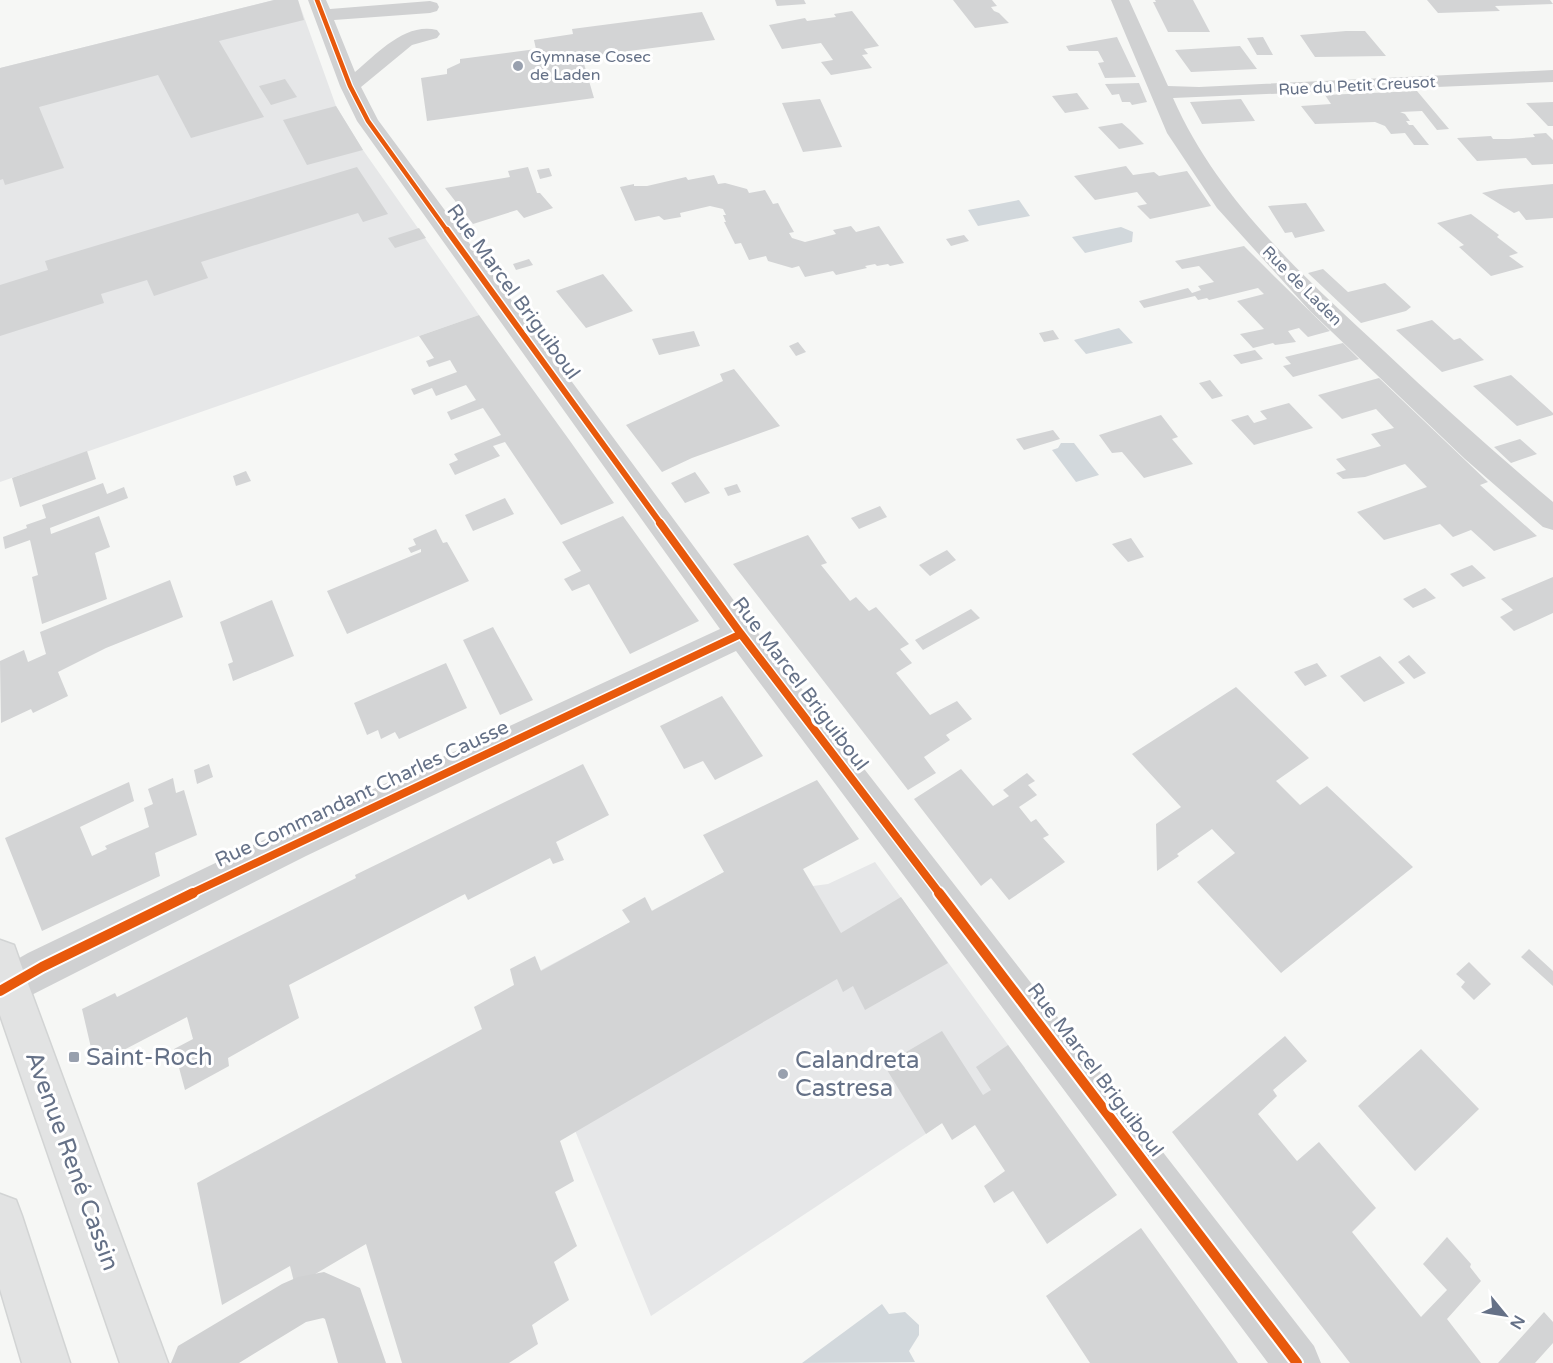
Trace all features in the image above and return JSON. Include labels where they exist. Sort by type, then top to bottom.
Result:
[{"type":"main road","name":"Avenue René Cassin","points":[[3,979],[144,1363]]},
{"type":"main road","points":[[0,1216],[46,1363]]},
{"type":"street","name":"Rue de Laden","points":[[1120,0],[1179,133],[1198,167],[1258,241],[1336,321],[1475,452],[1553,519]]},
{"type":"street","points":[[320,7],[429,7]]},
{"type":"street","name":"Rue Marcel Briguiboul","points":[[320,7],[350,86],[368,121],[741,634],[1297,1363]]},
{"type":"street","points":[[350,86],[405,41],[412,37],[430,34]]},
{"type":"street","name":"Rue du Petit Creusot","points":[[1160,92],[1199,93],[1553,76]]},
{"type":"street","name":"Rue Commandant Charles Causse","points":[[3,979],[42,967],[293,844],[741,634]]},
{"type":"street","points":[[195,1363],[298,1300],[324,1295],[344,1304],[362,1363]]},
{"type":"shaded area","points":[[274,0],[298,0],[336,106],[363,150],[479,315],[0,482],[0,68]]},
{"type":"shaded area","points":[[1019,200],[1030,216],[978,226],[968,210]]},
{"type":"shaded area","points":[[1121,227],[1133,232],[1132,242],[1085,253],[1072,237]]},
{"type":"shaded area","points":[[1119,328],[1133,343],[1086,354],[1074,340]]},
{"type":"shaded area","points":[[1061,443],[1074,443],[1099,475],[1076,482],[1052,450],[1058,448]]},
{"type":"shaded area","name":"Calandreta Castresa","points":[[875,862],[1025,1068],[651,1316],[515,984],[724,872],[813,886],[828,884]]},
{"type":"shaded area","points":[[882,1304],[889,1314],[905,1312],[919,1325],[919,1335],[909,1351],[915,1362],[802,1363]]},
{"type":"building","points":[[274,0],[298,0],[304,20],[219,41],[264,117],[191,138],[158,75],[39,107],[64,168],[5,185],[3,179],[0,180],[0,68]]},
{"type":"building","points":[[775,0],[804,0],[806,4],[777,6]]},
{"type":"building","points":[[953,0],[992,0],[997,6],[991,7],[1009,23],[975,28]]},
{"type":"building","points":[[1155,0],[1193,0],[1210,32],[1168,32],[1153,2],[1156,2]]},
{"type":"building","points":[[1427,0],[1550,0],[1553,4],[1495,6],[1500,11],[1438,13]]},
{"type":"building","points":[[852,11],[879,46],[864,49],[868,54],[862,55],[872,68],[831,75],[821,62],[833,60],[821,43],[782,49],[769,25],[805,18],[807,21],[836,17],[834,14]]},
{"type":"building","name":"Gymnase Cosec de Laden","points":[[702,12],[715,40],[582,57],[594,98],[427,121],[421,78],[447,74],[447,69],[460,63],[460,59],[536,49],[534,40],[573,34],[572,29]]},
{"type":"building","points":[[1365,31],[1386,56],[1315,57],[1300,35]]},
{"type":"building","points":[[1117,37],[1136,77],[1105,78],[1098,63],[1104,62],[1098,51],[1069,51],[1066,46]]},
{"type":"building","points":[[1263,37],[1273,55],[1257,55],[1247,38]]},
{"type":"building","points":[[1240,46],[1257,69],[1191,72],[1175,50]]},
{"type":"building","points":[[285,79],[297,97],[271,105],[259,86]]},
{"type":"building","points":[[1139,83],[1147,102],[1132,105],[1130,102],[1122,102],[1119,94],[1112,95],[1105,84]]},
{"type":"building","points":[[1417,91],[1449,129],[1437,130],[1422,111],[1400,112],[1405,114],[1410,121],[1406,121],[1409,125],[1413,125],[1429,145],[1414,145],[1405,133],[1391,134],[1385,126],[1375,122],[1315,124],[1301,106],[1331,104],[1325,95]]},
{"type":"building","points":[[1077,93],[1089,109],[1065,113],[1052,96]]},
{"type":"building","points":[[820,99],[842,147],[803,152],[782,103]]},
{"type":"building","points":[[1241,99],[1255,121],[1202,124],[1190,102]]},
{"type":"building","points":[[1553,102],[1553,126],[1548,126],[1526,103]]},
{"type":"building","points":[[336,106],[363,150],[307,165],[283,120]]},
{"type":"building","points":[[1122,123],[1144,144],[1119,149],[1098,127]]},
{"type":"building","points":[[1546,133],[1553,140],[1553,164],[1532,165],[1526,158],[1477,161],[1457,138],[1491,136],[1493,139],[1509,139],[1535,137],[1533,134]]},
{"type":"building","points":[[1126,166],[1133,175],[1154,172],[1159,176],[1187,171],[1211,206],[1150,219],[1137,206],[1147,204],[1137,192],[1095,200],[1074,176]]},
{"type":"building","points":[[357,167],[388,214],[363,222],[358,213],[201,262],[208,278],[154,296],[147,280],[101,294],[104,303],[0,336],[0,285],[48,270],[45,261]]},
{"type":"building","points":[[528,167],[537,193],[540,193],[553,208],[524,218],[517,210],[473,224],[445,188],[510,177],[508,171]]},
{"type":"building","points":[[549,168],[552,176],[540,179],[537,170]]},
{"type":"building","points":[[714,175],[718,184],[725,183],[747,189],[749,193],[765,190],[773,204],[778,203],[794,232],[789,233],[792,238],[805,242],[836,234],[833,230],[851,226],[856,232],[879,226],[904,263],[890,266],[875,264],[836,275],[833,271],[805,277],[799,266],[792,268],[768,261],[766,256],[749,260],[741,243],[735,244],[724,222],[726,222],[723,215],[726,215],[723,209],[710,206],[680,213],[681,217],[664,220],[659,216],[635,221],[620,187],[634,184],[634,186],[647,186],[686,177],[688,180]]},
{"type":"building","points":[[1553,184],[1553,218],[1526,220],[1519,211],[1514,213],[1482,193],[1500,189]]},
{"type":"building","points":[[1306,203],[1325,231],[1295,238],[1292,232],[1285,233],[1268,206]]},
{"type":"building","points":[[1471,214],[1518,253],[1509,256],[1524,267],[1491,276],[1459,247],[1464,245],[1437,223]]},
{"type":"building","points":[[419,228],[426,238],[395,248],[388,238]]},
{"type":"building","points":[[964,235],[969,241],[951,246],[946,239]]},
{"type":"building","points":[[1244,246],[1330,331],[1308,337],[1299,328],[1288,331],[1296,342],[1275,345],[1273,343],[1253,348],[1240,334],[1264,329],[1237,301],[1264,294],[1258,288],[1209,300],[1207,298],[1198,300],[1195,296],[1144,308],[1139,301],[1188,288],[1192,293],[1201,290],[1198,286],[1214,282],[1199,266],[1182,269],[1175,261]]},
{"type":"building","points":[[529,259],[533,265],[516,270],[513,264]]},
{"type":"building","points":[[1323,269],[1348,292],[1385,283],[1411,307],[1406,311],[1361,323],[1308,273]]},
{"type":"building","points":[[603,274],[633,311],[586,328],[556,291]]},
{"type":"building","points":[[479,315],[614,503],[561,525],[505,442],[493,446],[500,456],[455,475],[449,464],[458,460],[454,454],[501,435],[483,408],[451,420],[447,412],[476,400],[466,385],[436,396],[432,388],[414,395],[411,389],[457,372],[450,360],[429,367],[426,361],[434,358],[419,336]]},
{"type":"building","points":[[1432,320],[1454,340],[1460,338],[1484,360],[1442,372],[1396,330]]},
{"type":"building","points":[[1053,330],[1059,339],[1044,342],[1039,333]]},
{"type":"building","points":[[694,331],[700,346],[659,355],[652,339]]},
{"type":"building","points":[[798,342],[806,352],[796,356],[789,346]]},
{"type":"building","points":[[1343,343],[1359,359],[1293,377],[1283,366],[1291,364],[1285,357]]},
{"type":"building","points":[[1255,350],[1263,359],[1241,364],[1233,355]]},
{"type":"building","points":[[734,369],[780,426],[692,458],[662,472],[626,425],[723,381],[720,374]]},
{"type":"building","points":[[1511,375],[1553,415],[1517,426],[1473,386]]},
{"type":"building","points":[[1379,378],[1488,482],[1480,485],[1537,536],[1494,551],[1471,530],[1453,537],[1440,524],[1384,540],[1357,512],[1427,487],[1405,464],[1365,477],[1343,479],[1336,473],[1346,470],[1336,459],[1381,446],[1371,434],[1394,428],[1376,409],[1342,419],[1318,395]]},
{"type":"building","points":[[1210,380],[1223,396],[1212,399],[1199,383]]},
{"type":"building","points":[[1289,403],[1313,428],[1254,445],[1231,420],[1248,415],[1254,423],[1267,419],[1260,411]]},
{"type":"building","points":[[1161,415],[1178,437],[1172,439],[1193,464],[1144,478],[1122,452],[1112,453],[1099,435]]},
{"type":"building","points":[[1053,430],[1060,439],[1024,450],[1016,439]]},
{"type":"building","points":[[1520,439],[1537,454],[1511,463],[1494,447]]},
{"type":"building","points":[[87,451],[96,479],[20,507],[12,478]]},
{"type":"building","points":[[246,471],[251,481],[236,486],[233,476]]},
{"type":"building","points":[[695,472],[710,493],[685,503],[671,483]]},
{"type":"building","points":[[103,483],[107,494],[124,487],[128,498],[50,528],[51,534],[99,516],[110,547],[95,553],[107,599],[42,624],[32,577],[38,575],[30,540],[5,549],[3,537],[46,518],[42,505]]},
{"type":"building","points":[[737,484],[741,492],[728,496],[724,488]]},
{"type":"building","points":[[505,498],[514,514],[473,531],[465,515]]},
{"type":"building","points":[[880,506],[887,517],[859,529],[851,518]]},
{"type":"building","points":[[623,516],[699,621],[630,654],[589,584],[572,591],[564,579],[581,571],[562,542]]},
{"type":"building","points":[[436,529],[443,543],[447,542],[469,581],[347,634],[327,591],[421,552],[421,549],[411,553],[408,548],[416,545],[413,539]]},
{"type":"building","points":[[808,535],[827,563],[821,565],[850,601],[856,597],[869,611],[876,607],[909,644],[900,649],[912,663],[896,673],[930,715],[957,701],[972,719],[946,735],[950,740],[924,757],[936,773],[908,790],[733,564]]},
{"type":"building","points":[[1131,538],[1144,557],[1128,562],[1112,544]]},
{"type":"building","points":[[947,550],[956,560],[930,576],[919,565]]},
{"type":"building","points":[[1472,565],[1486,578],[1463,587],[1450,574]]},
{"type":"building","points":[[1553,577],[1553,613],[1514,631],[1500,617],[1513,610],[1501,599]]},
{"type":"building","points":[[170,580],[183,617],[106,648],[58,672],[68,696],[33,713],[31,709],[1,723],[0,661],[24,650],[28,662],[46,654],[40,632]]},
{"type":"building","points":[[1425,588],[1436,598],[1413,608],[1403,599]]},
{"type":"building","points":[[272,600],[294,656],[233,681],[228,664],[233,662],[220,622]]},
{"type":"building","points":[[971,609],[980,618],[923,650],[915,640]]},
{"type":"building","points":[[493,627],[533,700],[500,715],[463,640]]},
{"type":"building","points":[[1409,655],[1426,673],[1414,679],[1398,662]]},
{"type":"building","points":[[1380,656],[1405,683],[1364,702],[1340,676]]},
{"type":"building","points":[[446,663],[467,708],[399,739],[395,732],[381,739],[378,730],[367,735],[354,703]]},
{"type":"building","points":[[1317,663],[1327,676],[1305,686],[1294,672]]},
{"type":"building","points":[[1236,687],[1309,758],[1276,781],[1300,805],[1327,786],[1413,867],[1281,973],[1197,882],[1235,853],[1212,829],[1157,871],[1156,824],[1181,807],[1132,754]]},
{"type":"building","points":[[722,696],[763,756],[715,780],[703,761],[684,769],[660,726]]},
{"type":"building","points":[[209,764],[213,777],[197,784],[194,770]]},
{"type":"building","points":[[583,764],[609,815],[556,842],[564,860],[553,864],[550,858],[468,900],[465,894],[289,985],[299,1018],[228,1058],[229,1066],[185,1090],[174,1049],[193,1039],[187,1017],[95,1065],[82,1009],[115,993],[117,997],[356,878],[355,875]]},
{"type":"building","points":[[961,769],[993,806],[1009,796],[1003,790],[1027,773],[1035,781],[1028,785],[1037,795],[1019,807],[1031,822],[1036,819],[1049,835],[1043,838],[1065,862],[1009,900],[991,878],[981,886],[914,799]]},
{"type":"building","points":[[173,778],[176,793],[184,790],[197,835],[155,853],[160,876],[42,931],[5,838],[129,782],[134,801],[80,827],[92,856],[107,849],[105,846],[149,827],[144,808],[153,804],[148,789]]},
{"type":"building","points":[[817,780],[859,839],[803,869],[841,933],[901,897],[948,963],[865,1010],[853,986],[843,992],[837,979],[560,1141],[574,1181],[555,1192],[577,1246],[554,1262],[569,1300],[532,1325],[538,1344],[509,1363],[402,1363],[366,1244],[295,1286],[290,1266],[222,1305],[197,1183],[482,1029],[474,1007],[514,985],[510,969],[535,956],[541,971],[630,922],[622,910],[645,897],[652,911],[724,872],[703,835]]},
{"type":"building","points":[[1529,949],[1553,971],[1553,986],[1521,957]]},
{"type":"building","points":[[1469,962],[1491,984],[1474,1000],[1461,987],[1465,982],[1456,974]]},
{"type":"building","points":[[942,1031],[983,1095],[991,1090],[976,1067],[1008,1045],[1117,1195],[1047,1244],[1013,1191],[994,1203],[984,1186],[1005,1171],[975,1125],[952,1140],[942,1123],[926,1134],[884,1065]]},
{"type":"building","points":[[1285,1036],[1307,1061],[1273,1090],[1277,1096],[1258,1114],[1297,1161],[1319,1142],[1376,1208],[1352,1232],[1421,1317],[1447,1290],[1423,1264],[1447,1237],[1471,1264],[1470,1267],[1481,1281],[1447,1319],[1481,1363],[1350,1363],[1172,1132]]},
{"type":"building","points":[[1421,1049],[1479,1109],[1415,1171],[1358,1106]]},
{"type":"building","points":[[1141,1228],[1238,1363],[1090,1363],[1046,1296]]},
{"type":"building","points":[[1544,1312],[1553,1322],[1553,1343],[1535,1363],[1498,1363]]},
{"type":"cycle path","points":[[317,0],[350,86],[368,121],[741,634],[1297,1363]]},
{"type":"cycle path","points":[[0,991],[42,967],[293,844],[741,634]]},
{"type":"place","name":"Gymnase Cosec de Laden","points":[[518,66]]},
{"type":"place","name":"Saint-Roch","points":[[74,1057]]},
{"type":"place","name":"Calandreta Castresa","points":[[783,1074]]}]
